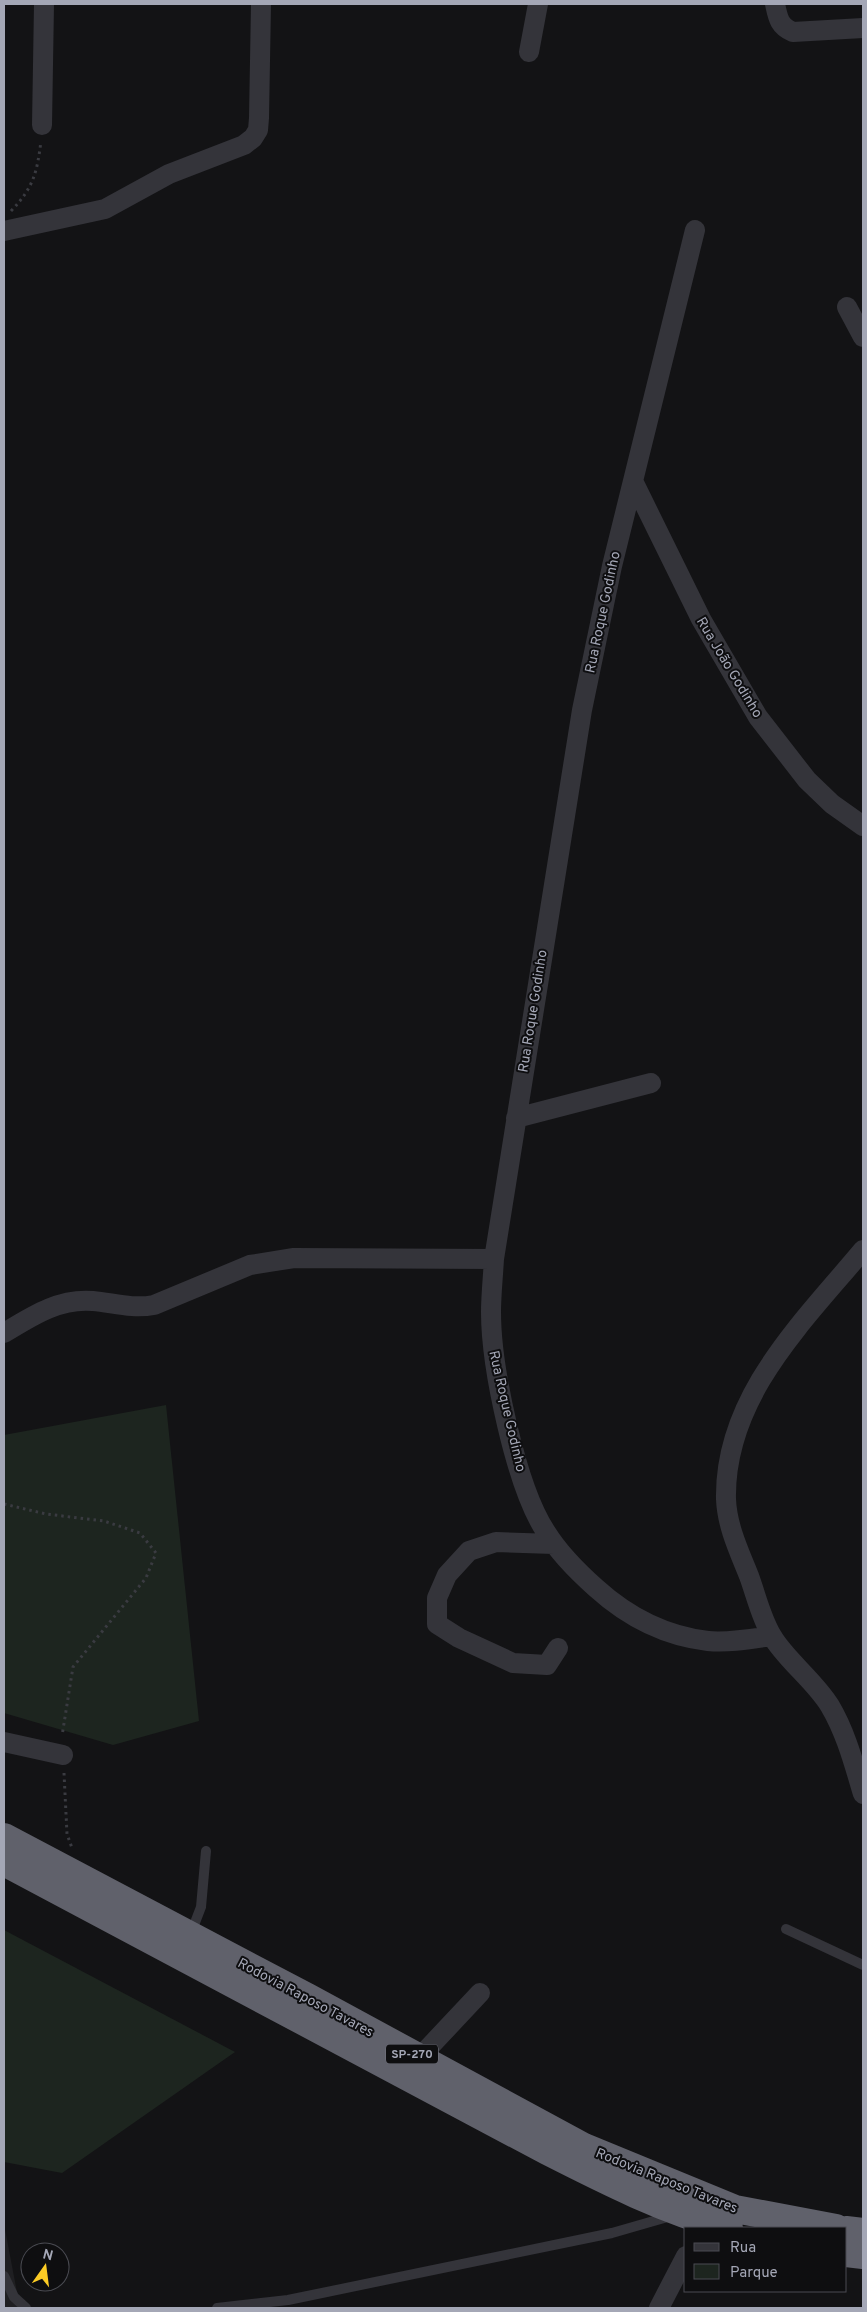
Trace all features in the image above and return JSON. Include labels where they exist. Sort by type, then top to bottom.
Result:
[{"type":"highway","name":"Rodovia Raposo Tavares","points":[[4,1837],[584,2147],[735,2209],[831,2227]]},
{"type":"highway","name":"Rodovia Raposo Tavares","points":[[4,1862],[547,2151],[616,2186],[703,2223]]},
{"type":"highway","points":[[847,2230],[863,2232]]},
{"type":"highway","points":[[847,2253],[863,2255]]},
{"type":"street","points":[[42,125],[44,4]]},
{"type":"street","points":[[7,222],[68,219],[105,209],[169,174],[244,145],[253,138],[258,130],[259,118],[261,4]]},
{"type":"street","points":[[529,52],[538,4]]},
{"type":"street","points":[[775,4],[778,20],[793,32],[863,28]]},
{"type":"street","name":"Rua Roque Godinho","points":[[695,230],[599,623],[582,710],[494,1259],[491,1312],[498,1376],[519,1466],[531,1502],[545,1531],[554,1544],[583,1576],[612,1602],[639,1620],[662,1630],[689,1638],[709,1641],[729,1642],[772,1636]]},
{"type":"street","points":[[847,307],[863,337]]},
{"type":"street","name":"Rua João Godinho","points":[[633,481],[701,619],[758,717],[807,780],[832,804],[863,826]]},
{"type":"street","points":[[516,1118],[651,1082]]},
{"type":"street","points":[[863,1250],[769,1366],[748,1401],[736,1434],[726,1500],[731,1525],[772,1636],[830,1705],[842,1729],[863,1794]]},
{"type":"street","points":[[4,1333],[51,1307],[69,1301],[93,1301],[139,1308],[154,1305],[250,1265],[271,1261],[294,1258],[494,1259]]},
{"type":"street","points":[[554,1544],[496,1542],[469,1550],[447,1575],[437,1598],[437,1624],[458,1638],[513,1663],[546,1665],[558,1648]]},
{"type":"street","points":[[4,1742],[63,1755]]},
{"type":"street","points":[[419,2058],[480,1993]]},
{"type":"street","points":[[659,2308],[684,2260]]},
{"type":"lane","points":[[190,1935],[201,1907],[206,1851]]},
{"type":"lane","points":[[786,1929],[863,1965]]},
{"type":"lane","points":[[217,2308],[288,2300],[612,2233],[703,2223]]},
{"type":"lane","points":[[4,2276],[14,2297],[26,2308]]},
{"type":"path","points":[[7,222],[31,188],[37,168],[42,125]]},
{"type":"path","points":[[4,1504],[46,1514],[104,1520],[140,1533],[156,1553],[146,1578],[73,1667],[62,1734],[67,1834],[76,1856]]},
{"type":"shaded area","points":[[4,2224],[20,2308],[4,2308]]},
{"type":"green space","points":[[166,1405],[199,1721],[113,1745],[4,1713],[4,1435]]},
{"type":"green space","points":[[4,1930],[235,2052],[62,2173],[4,2162]]}]
